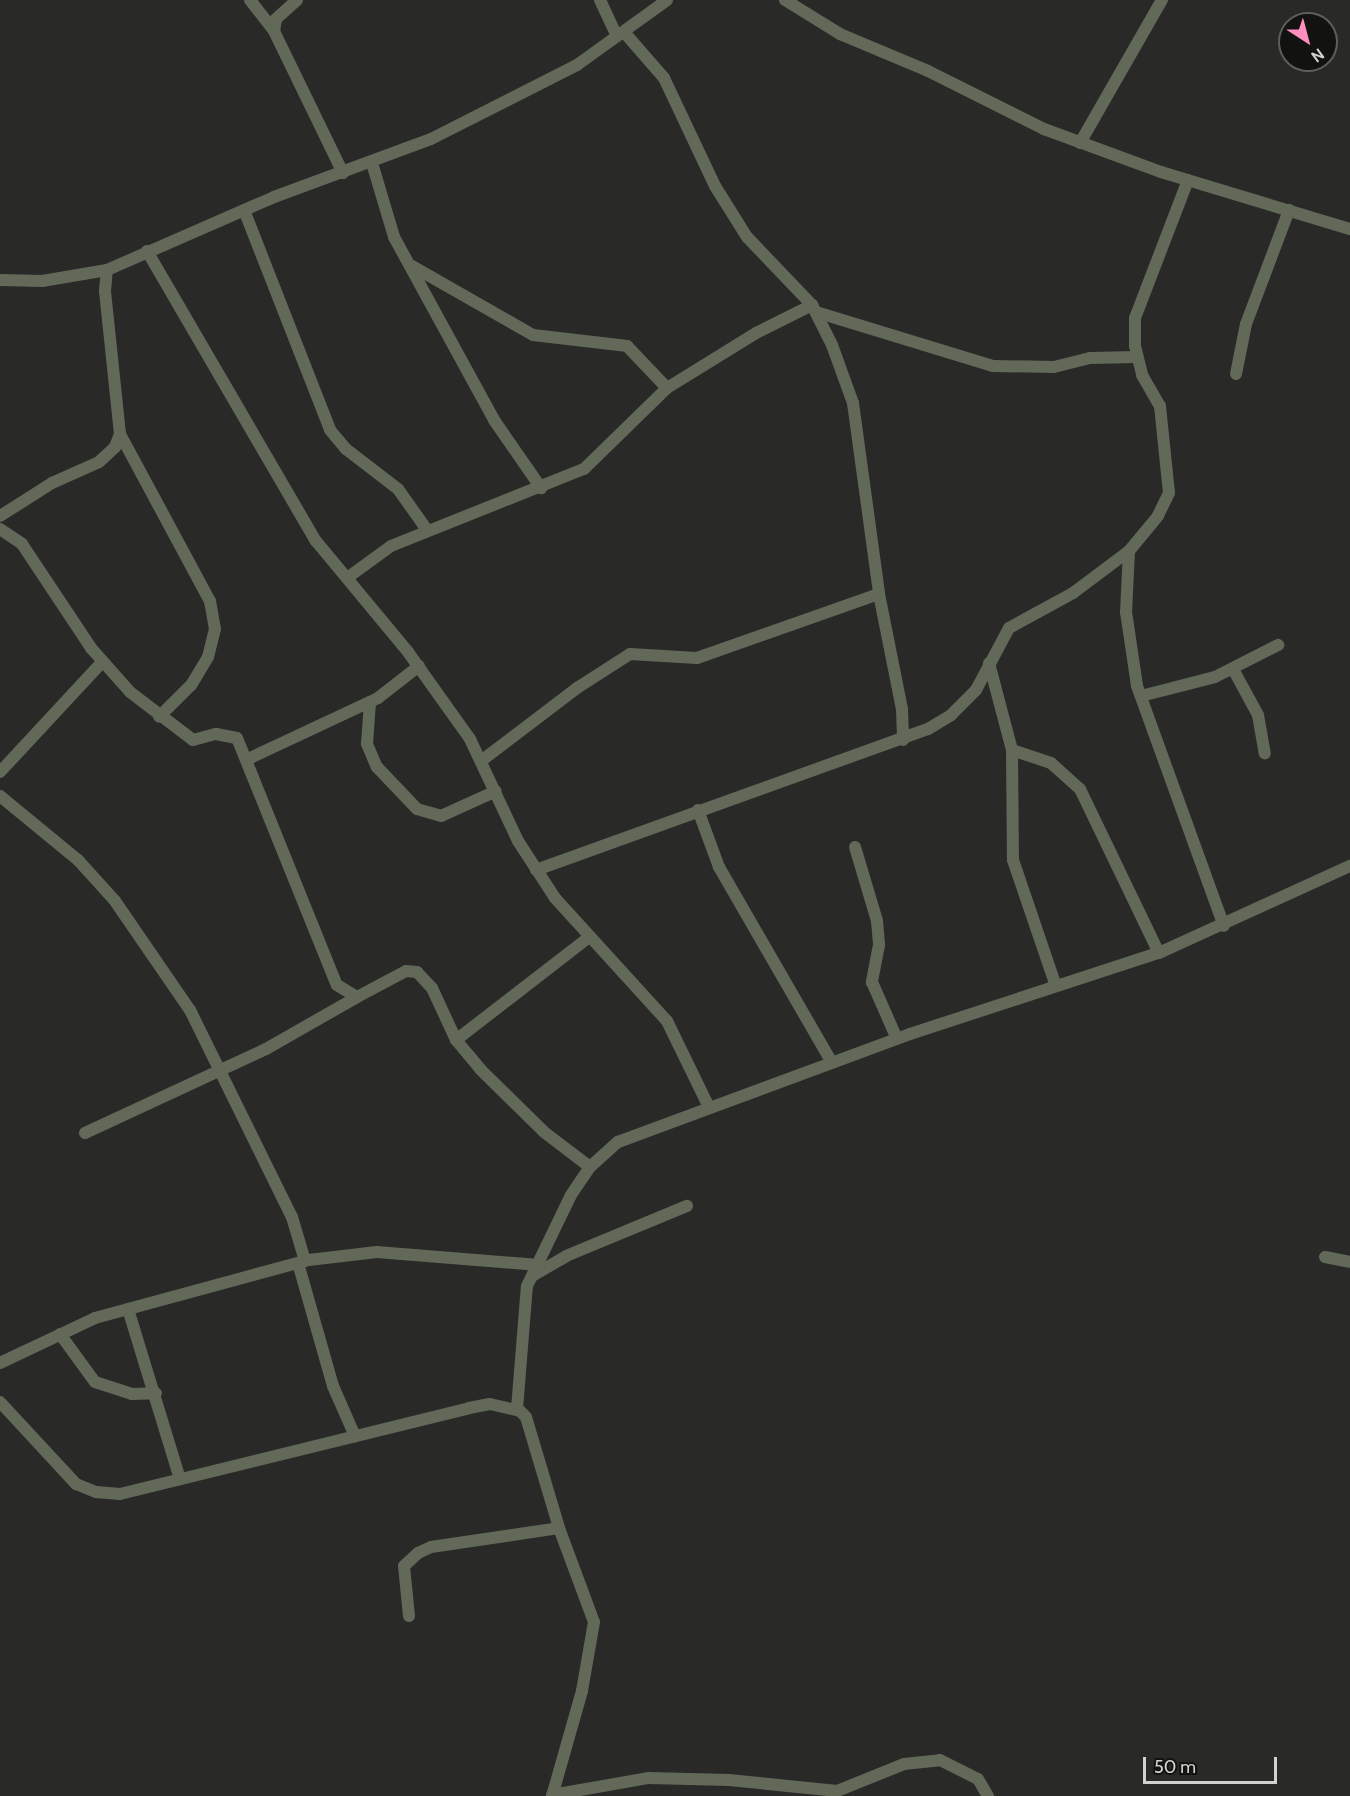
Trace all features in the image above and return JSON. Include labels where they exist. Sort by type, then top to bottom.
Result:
[{"type":"street","points":[[250,0],[274,31],[343,173]]},
{"type":"street","points":[[274,31],[276,19],[297,0]]},
{"type":"street","points":[[600,0],[620,34],[664,78],[715,186],[747,237],[814,309],[853,403],[879,594],[902,709],[903,741]]},
{"type":"street","points":[[0,280],[42,281],[107,270],[244,210],[372,164],[491,110],[577,65],[667,0]]},
{"type":"street","points":[[785,0],[840,34],[1080,143],[1188,180],[1350,229]]},
{"type":"street","points":[[1080,143],[1162,0]]},
{"type":"street","points":[[372,164],[381,204],[411,265],[494,420],[541,488]]},
{"type":"street","points":[[536,870],[698,810],[903,741],[951,715],[976,690],[1009,628],[1073,593],[1130,551],[1158,516],[1168,493],[1160,406],[1142,375],[1137,357],[1135,318],[1188,180]]},
{"type":"street","points":[[244,210],[330,430],[346,449],[398,489],[427,530]]},
{"type":"street","points":[[1236,375],[1246,324],[1290,210]]},
{"type":"street","points":[[147,251],[305,523],[419,666],[481,762],[536,870],[588,938],[667,1021],[709,1107]]},
{"type":"street","points":[[411,265],[533,335],[627,346],[667,388]]},
{"type":"street","points":[[107,270],[105,291],[120,434],[210,601],[215,629],[208,657],[191,685],[159,717]]},
{"type":"street","points":[[347,578],[391,546],[584,469],[667,388],[756,333],[814,309],[993,366],[1054,367],[1090,358],[1137,357]]},
{"type":"street","points":[[0,516],[52,483],[99,462],[115,447],[120,434]]},
{"type":"street","points":[[0,529],[22,544],[102,662],[159,717],[193,740],[230,733],[248,759],[337,985],[357,997]]},
{"type":"street","points":[[1130,551],[1126,612],[1141,696],[1224,926]]},
{"type":"street","points":[[481,762],[577,688],[630,654],[697,658],[879,594]]},
{"type":"street","points":[[1141,696],[1233,669],[1278,645]]},
{"type":"street","points":[[0,772],[102,662]]},
{"type":"street","points":[[989,663],[1012,750],[1013,860],[1056,986]]},
{"type":"street","points":[[248,759],[370,702],[419,666]]},
{"type":"street","points":[[1233,669],[1258,716],[1265,753]]},
{"type":"street","points":[[370,702],[368,744],[377,766],[417,809],[441,816],[496,791]]},
{"type":"street","points":[[1012,750],[1051,764],[1080,789],[1159,953]]},
{"type":"street","points":[[0,796],[78,860],[115,901],[190,1010],[223,1067],[292,1217],[301,1262],[333,1386],[355,1436]]},
{"type":"street","points":[[698,810],[718,867],[755,937],[831,1061]]},
{"type":"street","points":[[855,847],[877,921],[879,945],[872,982],[897,1039]]},
{"type":"street","points":[[517,1409],[527,1286],[590,1167],[618,1142],[831,1061],[1159,953],[1224,926],[1350,866]]},
{"type":"street","points":[[456,1040],[588,938]]},
{"type":"street","points":[[85,1133],[314,1025],[357,997],[406,972],[417,972],[432,988],[456,1040],[544,1132],[590,1167]]},
{"type":"street","points":[[0,1363],[60,1334],[128,1309],[301,1262],[377,1252],[535,1270],[687,1206]]},
{"type":"street","points":[[1325,1257],[1350,1262]]},
{"type":"street","points":[[128,1309],[156,1393],[180,1479]]},
{"type":"street","points":[[60,1334],[95,1382],[132,1394],[156,1393]]},
{"type":"street","points":[[0,1402],[76,1484],[96,1492],[120,1494],[490,1404],[517,1409],[526,1417],[559,1528],[594,1622],[582,1691],[552,1796],[648,1778],[729,1780],[837,1791],[904,1764],[940,1760],[978,1779],[988,1796]]},
{"type":"street","points":[[409,1617],[404,1566],[418,1553],[430,1547],[559,1528]]}]
